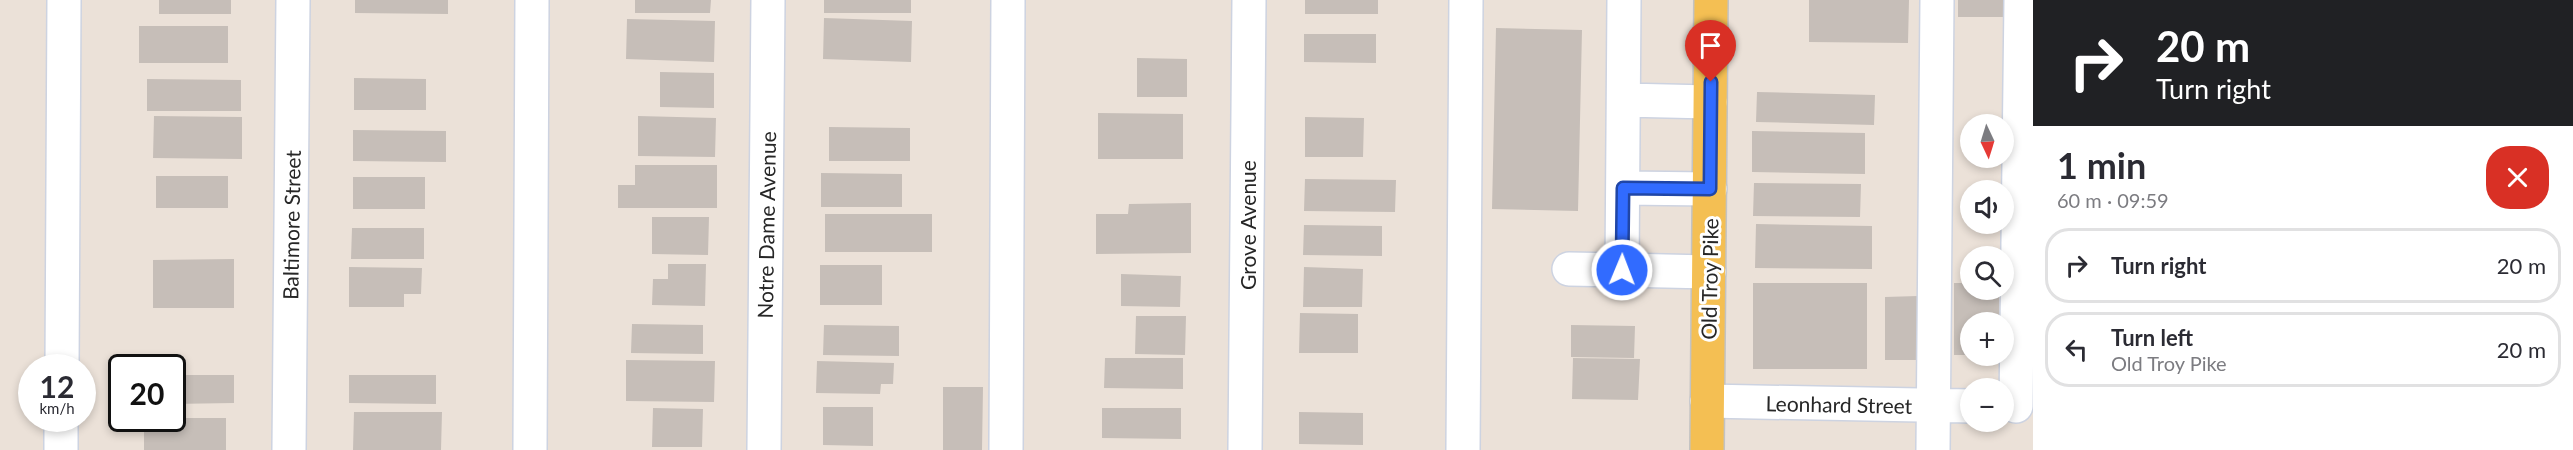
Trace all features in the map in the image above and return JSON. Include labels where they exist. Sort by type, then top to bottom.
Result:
[{"type":"main road","name":"Old Troy Pike","points":[[1707,450],[1712,0]]},
{"type":"street","points":[[62,354],[64,0]]},
{"type":"street","name":"Baltimore Street","points":[[289,450],[293,0]]},
{"type":"street","points":[[530,450],[532,0]]},
{"type":"street","name":"Notre Dame Avenue","points":[[764,450],[768,0]]},
{"type":"street","points":[[1006,450],[1008,0]]},
{"type":"street","name":"Grove Avenue","points":[[1245,450],[1249,0]]},
{"type":"street","points":[[1463,450],[1467,0]]},
{"type":"street","points":[[1622,270],[1624,0]]},
{"type":"street","points":[[1934,450],[1937,0]]},
{"type":"street","points":[[2018,406],[2020,0]]},
{"type":"street","points":[[1624,100],[1710,102]]},
{"type":"street","points":[[1623,188],[1710,189]]},
{"type":"street","points":[[1569,269],[1709,272]]},
{"type":"street","name":"Leonhard Street","points":[[1707,401],[1960,406]]},
{"type":"street","points":[[61,450],[62,432]]},
{"type":"building","points":[[159,0],[231,0],[231,14],[159,14]]},
{"type":"building","points":[[355,0],[448,0],[448,14],[355,13]]},
{"type":"building","points":[[635,0],[711,0],[710,13],[635,13]]},
{"type":"building","points":[[824,0],[911,0],[911,13],[824,13]]},
{"type":"building","points":[[1305,0],[1378,0],[1378,14],[1305,14]]},
{"type":"building","points":[[1809,0],[1909,0],[1908,43],[1809,42]]},
{"type":"building","points":[[1958,0],[2003,0],[2003,17],[1958,17]]},
{"type":"building","points":[[824,18],[912,21],[911,62],[823,59]]},
{"type":"building","points":[[627,19],[715,21],[714,62],[626,59]]},
{"type":"building","points":[[139,26],[228,26],[228,63],[139,63]]},
{"type":"building","points":[[1496,28],[1582,30],[1578,211],[1492,209]]},
{"type":"building","points":[[1304,34],[1376,34],[1376,63],[1304,62]]},
{"type":"building","points":[[1137,58],[1187,59],[1187,97],[1137,97]]},
{"type":"building","points":[[660,72],[714,73],[714,108],[660,107]]},
{"type":"building","points":[[354,78],[426,79],[426,110],[354,110]]},
{"type":"building","points":[[147,79],[241,80],[241,111],[147,111]]},
{"type":"building","points":[[1757,92],[1875,95],[1874,125],[1756,122]]},
{"type":"building","points":[[1098,113],[1183,114],[1183,159],[1098,159]]},
{"type":"building","points":[[154,116],[242,117],[242,159],[153,158]]},
{"type":"building","points":[[638,116],[716,118],[715,157],[638,156]]},
{"type":"building","points":[[1305,117],[1364,118],[1363,157],[1305,157]]},
{"type":"building","points":[[829,127],[910,128],[910,161],[829,161]]},
{"type":"building","points":[[353,130],[446,131],[446,162],[353,161]]},
{"type":"building","points":[[1752,131],[1865,133],[1865,174],[1752,172]]},
{"type":"building","points":[[635,165],[717,165],[717,208],[618,208],[618,185],[635,185]]},
{"type":"building","points":[[821,173],[902,174],[902,207],[821,207]]},
{"type":"building","points":[[156,176],[228,176],[228,208],[156,208]]},
{"type":"building","points":[[353,177],[425,177],[425,209],[353,209]]},
{"type":"building","points":[[1305,179],[1396,180],[1395,212],[1304,211]]},
{"type":"building","points":[[1754,183],[1861,184],[1860,217],[1753,216]]},
{"type":"building","points":[[1191,203],[1191,253],[1096,254],[1096,214],[1128,214],[1129,204]]},
{"type":"building","points":[[825,214],[932,214],[932,252],[825,252]]},
{"type":"building","points":[[652,217],[709,217],[708,255],[652,254]]},
{"type":"building","points":[[1756,224],[1872,226],[1872,269],[1755,268]]},
{"type":"building","points":[[1304,225],[1382,226],[1382,256],[1303,255]]},
{"type":"building","points":[[352,228],[424,228],[424,259],[351,259]]},
{"type":"building","points":[[234,259],[234,308],[153,308],[153,260]]},
{"type":"building","points":[[668,264],[706,264],[705,306],[652,305],[653,279],[668,279]]},
{"type":"building","points":[[820,265],[882,265],[882,305],[820,305]]},
{"type":"building","points":[[349,267],[422,268],[421,294],[404,294],[404,307],[349,307]]},
{"type":"building","points":[[1304,267],[1363,269],[1362,307],[1303,307]]},
{"type":"building","points":[[1121,274],[1181,276],[1180,307],[1121,306]]},
{"type":"building","points":[[1753,283],[1867,283],[1867,369],[1753,369]]},
{"type":"building","points":[[1954,283],[1960,283],[1960,300],[1999,300],[1999,312],[1960,312],[1960,355],[1954,355]]},
{"type":"building","points":[[1918,296],[1917,360],[1885,360],[1885,297]]},
{"type":"building","points":[[1300,313],[1358,314],[1358,353],[1299,353]]},
{"type":"building","points":[[1136,316],[1186,316],[1185,355],[1135,354]]},
{"type":"building","points":[[632,324],[703,325],[703,354],[631,353]]},
{"type":"building","points":[[824,325],[899,326],[899,356],[823,355]]},
{"type":"building","points":[[1571,325],[1635,326],[1634,358],[1571,357]]},
{"type":"building","points":[[1105,358],[1183,358],[1183,389],[1104,388]]},
{"type":"building","points":[[1573,358],[1640,359],[1638,400],[1572,399]]},
{"type":"building","points":[[626,360],[715,361],[714,402],[626,401]]},
{"type":"building","points":[[817,361],[894,363],[893,384],[881,384],[880,394],[816,393]]},
{"type":"building","points":[[186,375],[234,375],[234,403],[186,404]]},
{"type":"building","points":[[349,375],[436,375],[436,404],[349,403]]},
{"type":"building","points":[[943,387],[983,387],[982,450],[943,450]]},
{"type":"building","points":[[823,407],[873,407],[873,446],[823,445]]},
{"type":"building","points":[[653,408],[703,409],[702,447],[652,447]]},
{"type":"building","points":[[1102,408],[1181,408],[1181,439],[1102,438]]},
{"type":"building","points":[[354,412],[442,412],[441,450],[353,450]]},
{"type":"building","points":[[1299,412],[1363,413],[1363,445],[1299,444]]},
{"type":"building","points":[[186,418],[226,418],[226,450],[144,450],[144,432],[186,432]]},
{"type":"route","points":[[1622,270],[1623,188],[1710,189],[1711,82]]}]
